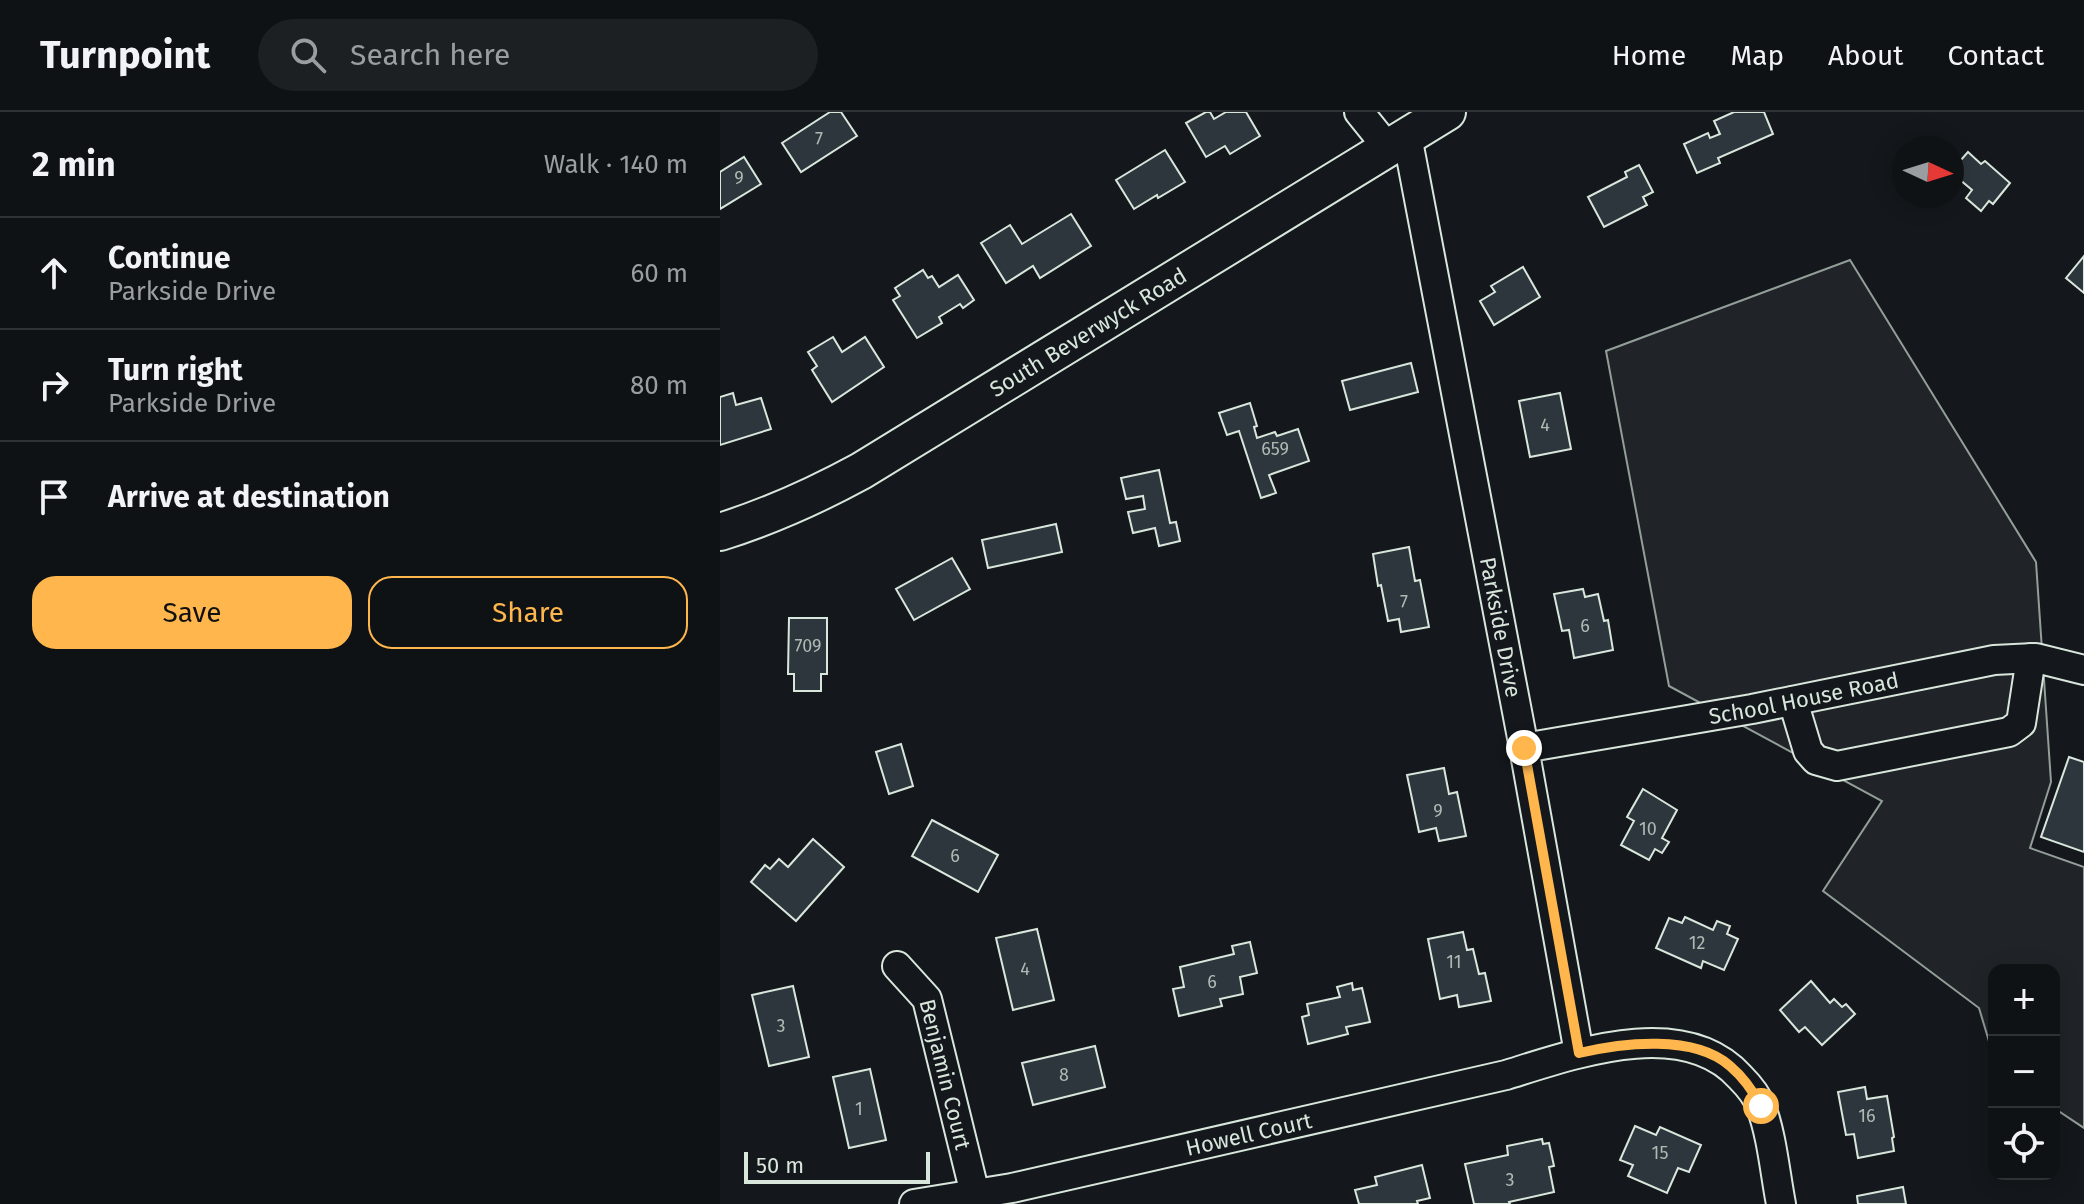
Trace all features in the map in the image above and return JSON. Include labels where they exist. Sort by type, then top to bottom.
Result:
[{"type":"main road","name":"South Beverwyck Road","points":[[720,532],[770,516],[861,471],[1447,112]]},
{"type":"street","points":[[1359,112],[1398,142]]},
{"type":"street","name":"Parkside Drive","points":[[1398,142],[1524,748],[1579,1053]]},
{"type":"street","points":[[1793,701],[1808,751],[1816,760],[1837,766],[2009,732],[2021,723],[2031,658]]},
{"type":"street","name":"School House Road","points":[[1524,748],[1793,701],[1994,660],[2031,658],[2084,670]]},
{"type":"street","name":"Benjamin Court","points":[[897,966],[927,999],[975,1194]]},
{"type":"street","points":[[1579,1053],[1639,1044],[1683,1045],[1715,1056],[1730,1065],[1753,1090],[1761,1106],[1781,1204]]},
{"type":"street","name":"Howell Court","points":[[914,1204],[1012,1188],[1491,1078],[1579,1053]]},
{"type":"shaded area","points":[[1850,260],[2036,562],[2051,782],[2030,848],[2084,867],[2084,1128],[2060,1112],[2060,964],[1988,964],[1988,1038],[1979,1008],[1823,891],[1882,801],[1669,686],[1606,351]]},
{"type":"building","points":[[830,112],[841,112],[857,136],[801,172],[782,143]]},
{"type":"building","points":[[1210,112],[1214,119],[1226,112],[1246,112],[1260,136],[1230,154],[1225,146],[1206,157],[1186,123]]},
{"type":"building","points":[[1734,112],[1764,112],[1773,134],[1718,158],[1720,163],[1697,173],[1684,144],[1708,133],[1710,138],[1720,134],[1714,121]]},
{"type":"building","points":[[1165,150],[1185,182],[1134,209],[1116,180]]},
{"type":"building","points":[[1968,152],[1981,164],[1985,161],[2010,183],[1993,204],[1989,201],[1981,211],[1966,198],[1972,190],[1964,183],[1964,156]]},
{"type":"building","points":[[744,157],[761,184],[720,209],[720,172]]},
{"type":"building","points":[[1639,165],[1653,192],[1643,197],[1647,205],[1604,227],[1588,197],[1627,177],[1625,172]]},
{"type":"building","points":[[1071,214],[1091,246],[1040,278],[1033,266],[1006,283],[981,243],[1010,225],[1022,244]]},
{"type":"building","points":[[2084,256],[2084,293],[2066,278]]},
{"type":"building","points":[[1523,267],[1540,297],[1494,325],[1480,301],[1495,292],[1491,286]]},
{"type":"building","points":[[923,270],[928,278],[932,276],[939,287],[958,275],[974,300],[963,308],[960,304],[939,317],[942,323],[917,338],[893,300],[900,296],[895,288]]},
{"type":"building","points":[[833,337],[842,352],[865,337],[884,367],[832,402],[812,370],[817,366],[808,352]]},
{"type":"building","points":[[1411,363],[1418,392],[1350,410],[1342,381]]},
{"type":"building","points":[[733,393],[736,405],[761,398],[771,429],[720,445],[720,397]]},
{"type":"building","points":[[1560,393],[1571,449],[1530,457],[1519,401]]},
{"type":"building","points":[[1250,403],[1257,438],[1298,429],[1309,461],[1269,475],[1276,493],[1261,498],[1239,431],[1227,435],[1219,413]]},
{"type":"building","points":[[1159,470],[1170,523],[1176,522],[1180,541],[1159,546],[1155,528],[1133,533],[1128,512],[1145,509],[1143,496],[1126,499],[1121,478]]},
{"type":"building","points":[[1056,524],[1062,552],[988,568],[982,540]]},
{"type":"building","points":[[1409,547],[1415,581],[1420,580],[1429,627],[1401,632],[1399,619],[1388,621],[1373,554]]},
{"type":"building","points":[[952,558],[970,589],[914,620],[896,589]]},
{"type":"building","points":[[1583,589],[1585,597],[1598,594],[1604,621],[1608,620],[1613,650],[1574,658],[1569,630],[1562,631],[1554,594]]},
{"type":"building","points":[[789,618],[827,618],[827,674],[821,674],[821,691],[794,691],[794,674],[788,674]]},
{"type":"building","points":[[901,744],[913,786],[889,794],[876,752]]},
{"type":"building","points":[[2069,757],[2084,762],[2084,852],[2041,837]]},
{"type":"building","points":[[1444,768],[1449,794],[1457,792],[1466,836],[1439,841],[1436,828],[1419,832],[1407,775]]},
{"type":"building","points":[[1643,789],[1677,810],[1662,838],[1669,842],[1662,853],[1655,849],[1649,860],[1621,845],[1634,821],[1627,817]]},
{"type":"building","points":[[932,820],[998,855],[978,892],[912,856]]},
{"type":"building","points":[[813,839],[844,867],[796,921],[751,882],[765,865],[770,869],[779,859],[788,867]]},
{"type":"building","points":[[1685,917],[1713,930],[1717,921],[1730,926],[1727,934],[1738,939],[1724,970],[1703,961],[1701,968],[1656,948],[1669,918],[1682,923]]},
{"type":"building","points":[[1037,929],[1054,1000],[1013,1010],[996,938]]},
{"type":"building","points":[[1463,932],[1467,950],[1473,949],[1479,974],[1485,973],[1491,1001],[1459,1007],[1457,995],[1440,999],[1428,939]]},
{"type":"building","points":[[1250,942],[1257,973],[1240,977],[1243,994],[1220,999],[1222,1006],[1179,1016],[1173,989],[1184,987],[1180,967],[1234,954],[1232,946]]},
{"type":"building","points":[[1811,981],[1830,1003],[1834,999],[1842,1007],[1846,1004],[1855,1014],[1822,1045],[1805,1027],[1799,1032],[1780,1010]]},
{"type":"building","points":[[1352,983],[1353,990],[1362,988],[1370,1022],[1346,1027],[1348,1034],[1308,1044],[1302,1017],[1309,1015],[1307,1004],[1340,997],[1337,987]]},
{"type":"building","points":[[793,986],[809,1057],[769,1066],[752,995]]},
{"type":"building","points":[[1095,1046],[1105,1087],[1033,1105],[1022,1063]]},
{"type":"building","points":[[870,1069],[886,1140],[849,1148],[833,1077]]},
{"type":"building","points":[[1865,1087],[1867,1099],[1887,1096],[1894,1151],[1858,1158],[1854,1134],[1846,1135],[1838,1092]]},
{"type":"building","points":[[1635,1126],[1656,1135],[1660,1127],[1701,1145],[1689,1172],[1678,1168],[1667,1193],[1628,1176],[1633,1165],[1620,1160]]},
{"type":"building","points":[[1542,1139],[1543,1144],[1549,1143],[1554,1166],[1549,1167],[1554,1192],[1510,1204],[1474,1204],[1465,1164],[1508,1155],[1507,1146]]},
{"type":"building","points":[[1422,1165],[1430,1198],[1417,1201],[1418,1204],[1359,1204],[1355,1190],[1377,1185],[1375,1177]]},
{"type":"building","points":[[1903,1187],[1906,1204],[1858,1204],[1857,1196]]},
{"type":"route","points":[[1524,748],[1579,1053],[1639,1044],[1683,1045],[1715,1056],[1730,1065],[1753,1090],[1761,1106]]}]
